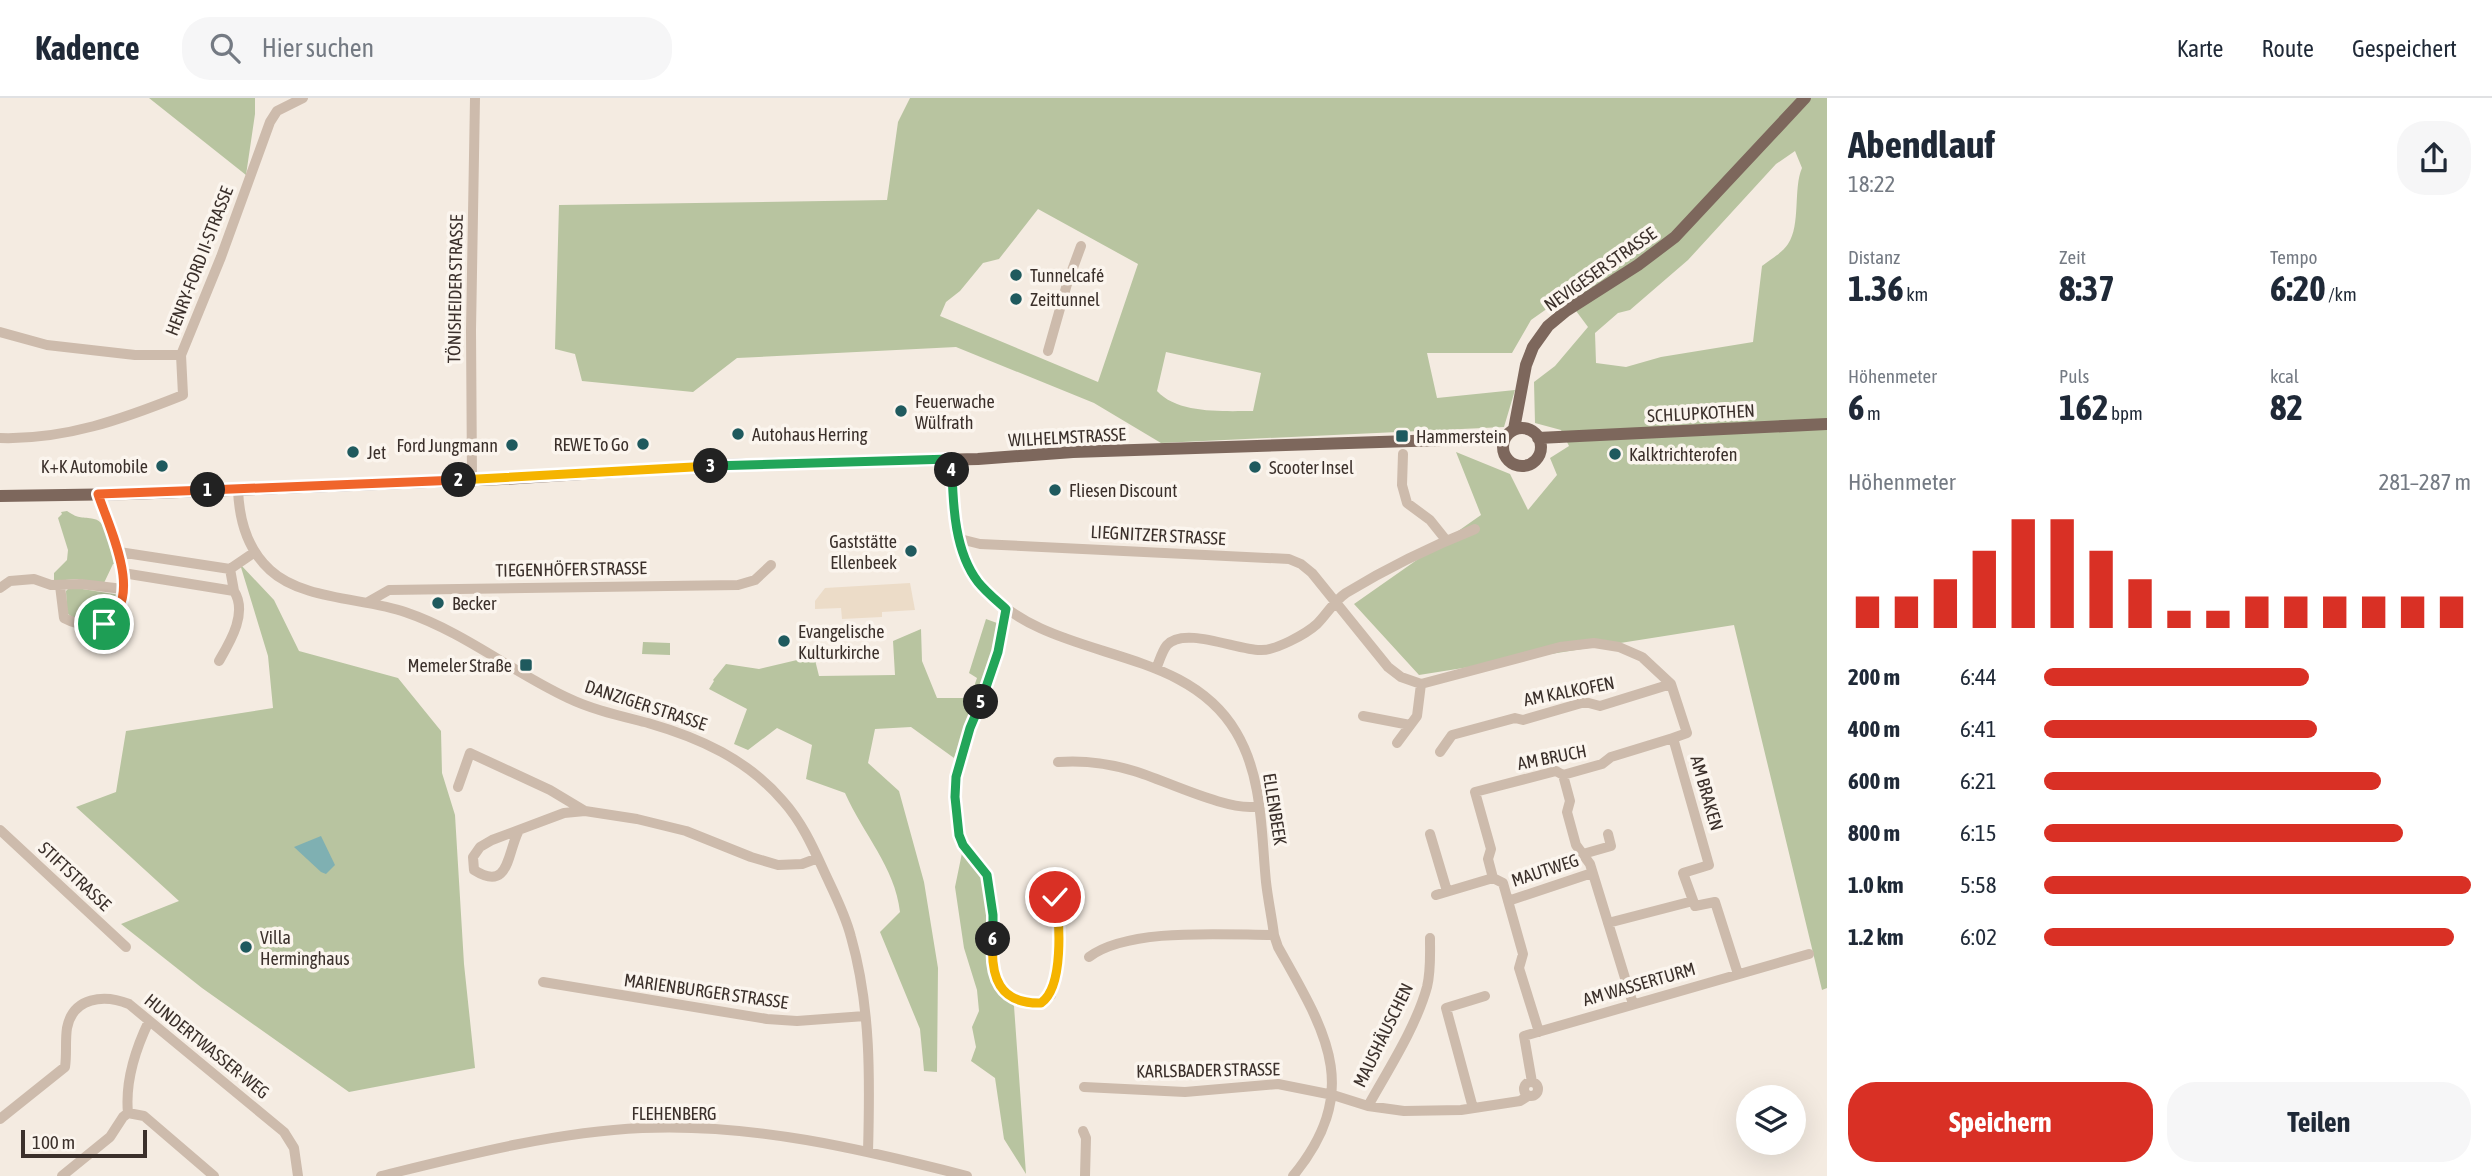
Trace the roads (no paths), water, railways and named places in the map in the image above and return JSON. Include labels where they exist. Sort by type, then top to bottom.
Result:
[{"type":"main road","name":"NEVIGESER STRASSE","points":[[1522,435],[1520,397],[1533,347],[1548,326],[1675,237],[1805,98]]},
{"type":"main road","name":"SCHLUPKOTHEN","points":[[1522,435],[1577,436],[1827,424]]},
{"type":"main road","name":"WILHELMSTRASSE","points":[[0,496],[472,480],[718,466],[1522,435]]},
{"type":"street","name":"HENRY-FORD II-STRASSE","points":[[0,438],[22,439],[74,432],[136,414],[183,395],[181,355],[221,257],[270,122],[277,111],[303,98]]},
{"type":"street","name":"TÖNISHEIDER STRASSE","points":[[472,480],[471,330],[475,98]]},
{"type":"street","points":[[1048,351],[1081,246]]},
{"type":"street","points":[[0,332],[60,347],[135,355],[181,355]]},
{"type":"street","points":[[1403,454],[1403,493],[1407,503],[1430,520],[1446,540]]},
{"type":"street","name":"ELLENBEEK","points":[[951,459],[953,499],[965,560],[977,580],[1006,609],[1063,639],[1156,669],[1193,688],[1213,704],[1237,733],[1255,776],[1274,935],[1321,1026],[1329,1056],[1333,1096],[1323,1128],[1308,1157],[1293,1176]]},
{"type":"street","name":"DANZIGER STRASSE","points":[[238,489],[245,534],[255,552],[271,571],[296,585],[328,595],[404,611],[439,625],[535,682],[571,700],[714,746],[762,779],[784,801],[804,829],[852,937],[865,1016],[870,1077],[868,1152]]},
{"type":"street","points":[[61,586],[64,618],[83,624],[104,624],[114,618],[121,605],[123,573],[119,552],[98,494]]},
{"type":"street","points":[[1156,669],[1168,645],[1180,638],[1198,637],[1233,647],[1263,651],[1290,641],[1317,625],[1342,596],[1446,540],[1475,528]]},
{"type":"street","name":"LIEGNITZER STRASSE","points":[[960,539],[980,544],[1289,559],[1312,573],[1335,603]]},
{"type":"street","points":[[119,552],[230,569],[255,552]]},
{"type":"street","name":"TIEGENHÖFER STRASSE","points":[[369,602],[389,590],[738,585],[755,580],[771,565]]},
{"type":"street","points":[[219,661],[233,637],[238,615],[238,597],[234,591],[230,569]]},
{"type":"street","points":[[123,573],[234,591]]},
{"type":"street","points":[[0,588],[10,581],[34,579],[51,585],[81,584],[123,589]]},
{"type":"street","points":[[1335,603],[1388,667],[1401,677],[1421,684],[1417,716],[1398,743]]},
{"type":"street","points":[[1006,609],[998,652],[970,728],[956,777],[955,797],[959,835],[963,845],[987,875],[993,915],[992,953],[995,979],[1005,993],[1018,1001],[1041,1003],[1051,995],[1055,979],[1058,912],[1047,874]]},
{"type":"street","name":"AM BRAKEN","points":[[1421,684],[1560,647],[1594,643],[1635,652],[1643,657],[1671,684],[1687,733],[1673,738],[1709,865],[1683,873],[1693,901]]},
{"type":"street","name":"AM KALKOFEN","points":[[1440,752],[1452,735],[1515,718],[1523,720],[1585,702],[1600,706],[1671,684]]},
{"type":"street","points":[[1363,716],[1410,725]]},
{"type":"street","name":"AM BRUCH","points":[[1493,878],[1488,859],[1491,849],[1475,792],[1556,771],[1563,775],[1673,738]]},
{"type":"street","points":[[458,787],[470,753],[540,785],[585,811]]},
{"type":"street","points":[[1058,762],[1100,762],[1226,803],[1244,807],[1259,806]]},
{"type":"street","name":"MAUTWEG","points":[[1563,775],[1570,801],[1567,812],[1576,845],[1592,873],[1633,1004]]},
{"type":"street","points":[[518,832],[505,871],[498,877],[486,877],[474,870],[473,857],[480,847],[564,813],[585,811],[637,819],[686,831],[778,865],[802,864],[818,858]]},
{"type":"street","name":"STIFTSTRASSE","points":[[0,830],[126,947]]},
{"type":"street","points":[[1333,1096],[1368,1106],[1404,1111],[1473,1108],[1520,1101],[1528,1096],[1524,1092],[1525,1086],[1532,1082],[1524,1036],[1539,1032],[1518,968],[1523,954],[1503,883],[1493,878],[1441,893],[1430,834]]},
{"type":"street","name":"MAUTWEG","points":[[1583,854],[1611,846],[1608,834]]},
{"type":"street","name":"MAUTWEG","points":[[1508,901],[1592,873]]},
{"type":"street","points":[[1608,923],[1693,901],[1695,906],[1715,902],[1738,974]]},
{"type":"street","points":[[1089,957],[1115,943],[1145,938],[1274,935]]},
{"type":"street","name":"MAUSHÄUSCHEN","points":[[1368,1106],[1427,987],[1431,961],[1430,938]]},
{"type":"street","name":"AM WASSERTURM","points":[[1539,1032],[1809,954]]},
{"type":"street","name":"MARIENBURGER STRASSE","points":[[544,982],[767,1019],[797,1021],[865,1016]]},
{"type":"street","points":[[1473,1108],[1446,1008],[1485,996]]},
{"type":"street","name":"HUNDERTWASSER-WEG","points":[[0,1119],[65,1067],[69,1022],[81,1006],[90,1000],[115,998],[129,1004],[284,1132],[294,1148],[299,1176]]},
{"type":"street","points":[[128,1114],[127,1103],[137,1045],[149,1021]]},
{"type":"street","name":"KARLSBADER STRASSE","points":[[1084,1087],[1185,1091],[1278,1084],[1333,1096]]},
{"type":"street","points":[[62,1176],[110,1137],[128,1114],[144,1116],[214,1176]]},
{"type":"street","name":"FLEHENBERG","points":[[381,1176],[536,1142],[642,1128],[695,1128],[759,1133],[868,1152],[967,1176]]},
{"type":"street","points":[[1083,1131],[1086,1138],[1085,1176]]},
{"type":"water","points":[[321,836],[335,865],[326,874],[294,847]]},
{"type":"place","name":"Tunnelcafé","points":[[1016,275]]},
{"type":"place","name":"Zeittunnel","points":[[1016,299]]},
{"type":"place","name":"Feuerwache Wülfrath","points":[[901,411]]},
{"type":"place","name":"Autohaus Herring","points":[[738,434]]},
{"type":"place","name":"Hammerstein","points":[[1402,436]]},
{"type":"place","name":"REWE To Go","points":[[643,444]]},
{"type":"place","name":"Ford Jungmann","points":[[512,445]]},
{"type":"place","name":"Jet","points":[[353,452]]},
{"type":"place","name":"Kalktrichterofen","points":[[1615,454]]},
{"type":"place","name":"K+K Automobile","points":[[162,466]]},
{"type":"place","name":"Scooter Insel","points":[[1255,467]]},
{"type":"place","name":"Fliesen Discount","points":[[1055,490]]},
{"type":"place","name":"Gaststätte Ellenbeek","points":[[911,551]]},
{"type":"place","name":"Becker","points":[[438,603]]},
{"type":"place","name":"Evangelische Kulturkirche","points":[[784,641]]},
{"type":"place","name":"Memeler Straße","points":[[526,665]]},
{"type":"place","name":"Villa Herminghaus","points":[[246,947]]}]
